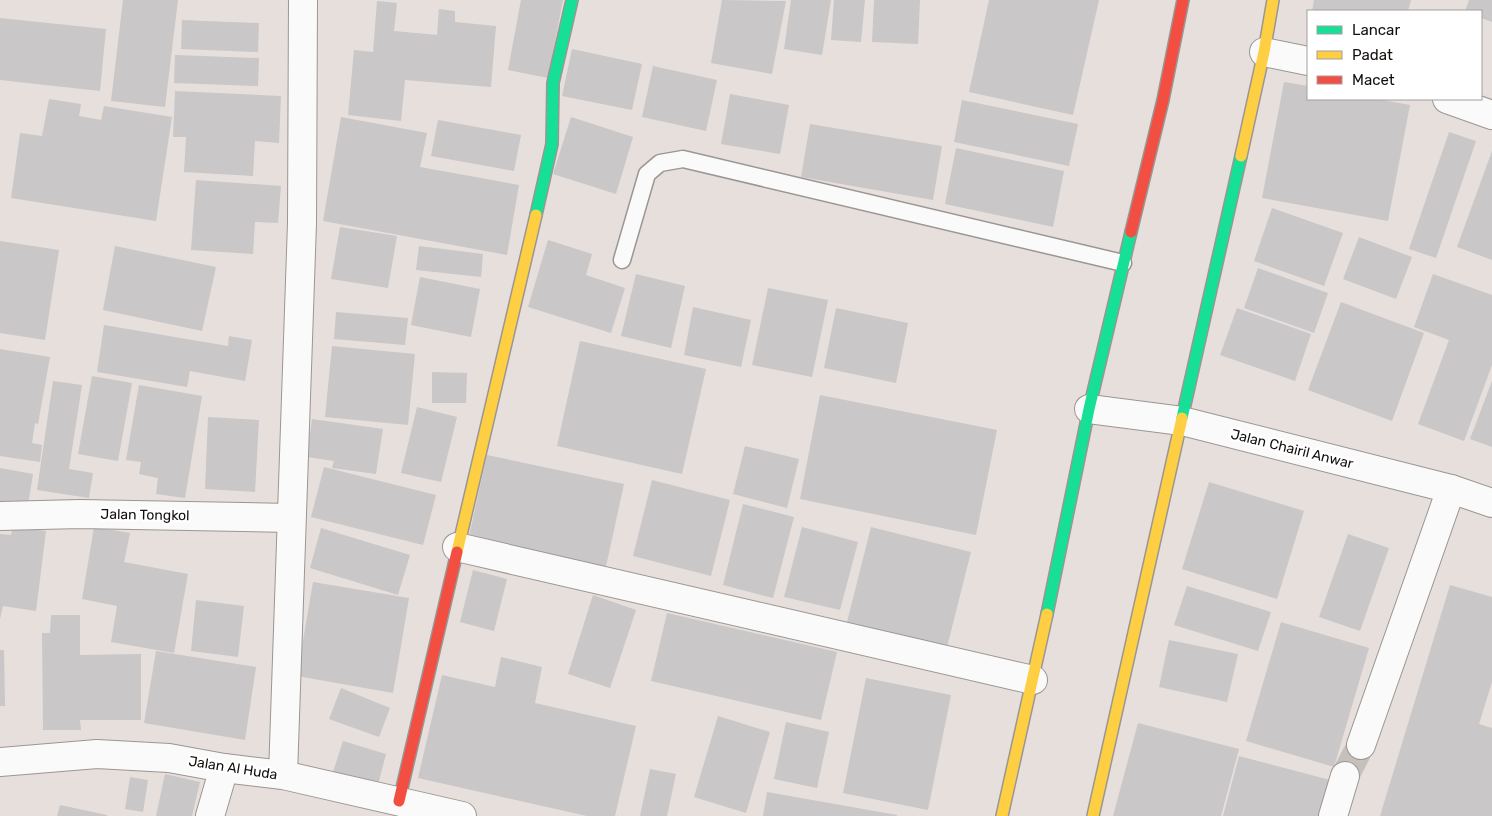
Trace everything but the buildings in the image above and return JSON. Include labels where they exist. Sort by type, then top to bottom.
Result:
[{"type":"main road","points":[[399,801],[552,144],[553,83],[572,0]]},
{"type":"main road","points":[[1002,816],[1089,410],[1163,100],[1183,0]]},
{"type":"main road","points":[[1093,816],[1264,52],[1273,0]]},
{"type":"street","points":[[283,775],[302,223],[303,0]]},
{"type":"street","points":[[1264,52],[1307,61]]},
{"type":"street","points":[[1450,100],[1492,114]]},
{"type":"street","name":"Jalan Chairil Anwar","points":[[1089,410],[1182,421],[1451,489],[1492,503]]},
{"type":"street","points":[[1362,745],[1451,489]]},
{"type":"street","name":"Jalan Tongkol","points":[[0,516],[80,514],[291,518]]},
{"type":"street","points":[[458,547],[1032,680]]},
{"type":"street","name":"Jalan Al Huda","points":[[0,762],[97,754],[169,758],[224,768],[283,775],[462,816]]},
{"type":"street","points":[[210,816],[224,768]]},
{"type":"street","points":[[1333,816],[1345,776]]},
{"type":"lane","points":[[622,260],[647,174],[660,164],[683,159],[1123,263]]},
{"type":"tunnel","points":[[1345,776],[1361,745]]},
{"type":"traffic: fast","points":[[536,215],[552,144],[553,83],[572,0]]},
{"type":"traffic: fast","points":[[1182,418],[1241,156]]},
{"type":"traffic: fast","points":[[1047,614],[1089,409],[1131,232]]},
{"type":"traffic: slow","points":[[1241,156],[1264,52],[1273,0]]},
{"type":"traffic: slow","points":[[457,552],[536,215]]},
{"type":"traffic: slow","points":[[1093,816],[1182,418]]},
{"type":"traffic: slow","points":[[1002,816],[1047,614]]},
{"type":"traffic: jam","points":[[1131,232],[1163,100],[1183,0]]},
{"type":"traffic: jam","points":[[399,801],[457,552]]}]
